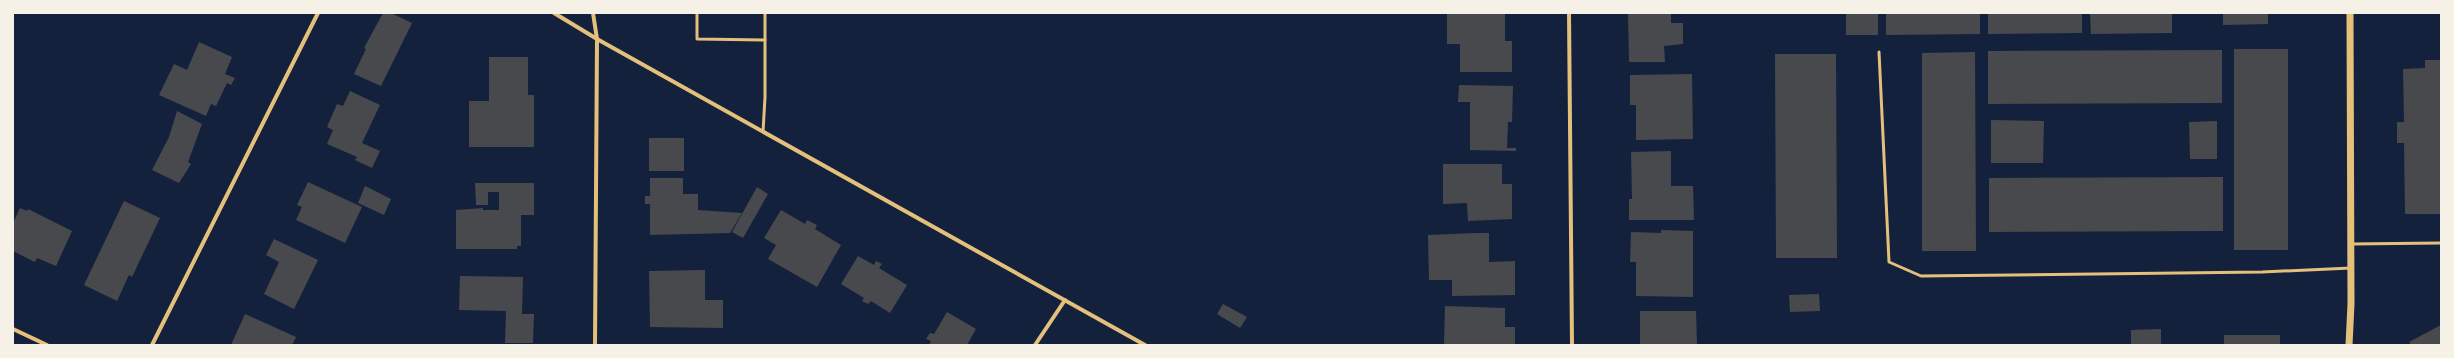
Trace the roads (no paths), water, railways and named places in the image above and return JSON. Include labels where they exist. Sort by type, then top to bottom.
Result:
[{"type":"street","points":[[152,345],[318,13]]},
{"type":"street","points":[[554,13],[597,39],[1145,345]]},
{"type":"street","points":[[593,13],[597,39],[595,345]]},
{"type":"street","points":[[1569,13],[1572,345]]},
{"type":"street","points":[[2349,345],[2351,244],[2350,13]]},
{"type":"street","points":[[1035,345],[1065,300]]},
{"type":"street","points":[[13,329],[47,345]]},
{"type":"lane","points":[[697,13],[697,39],[766,40]]},
{"type":"lane","points":[[763,132],[766,40],[765,13]]},
{"type":"lane","points":[[1879,52],[1889,262],[1921,276],[2262,272],[2350,268]]},
{"type":"lane","points":[[2351,244],[2441,243]]}]
